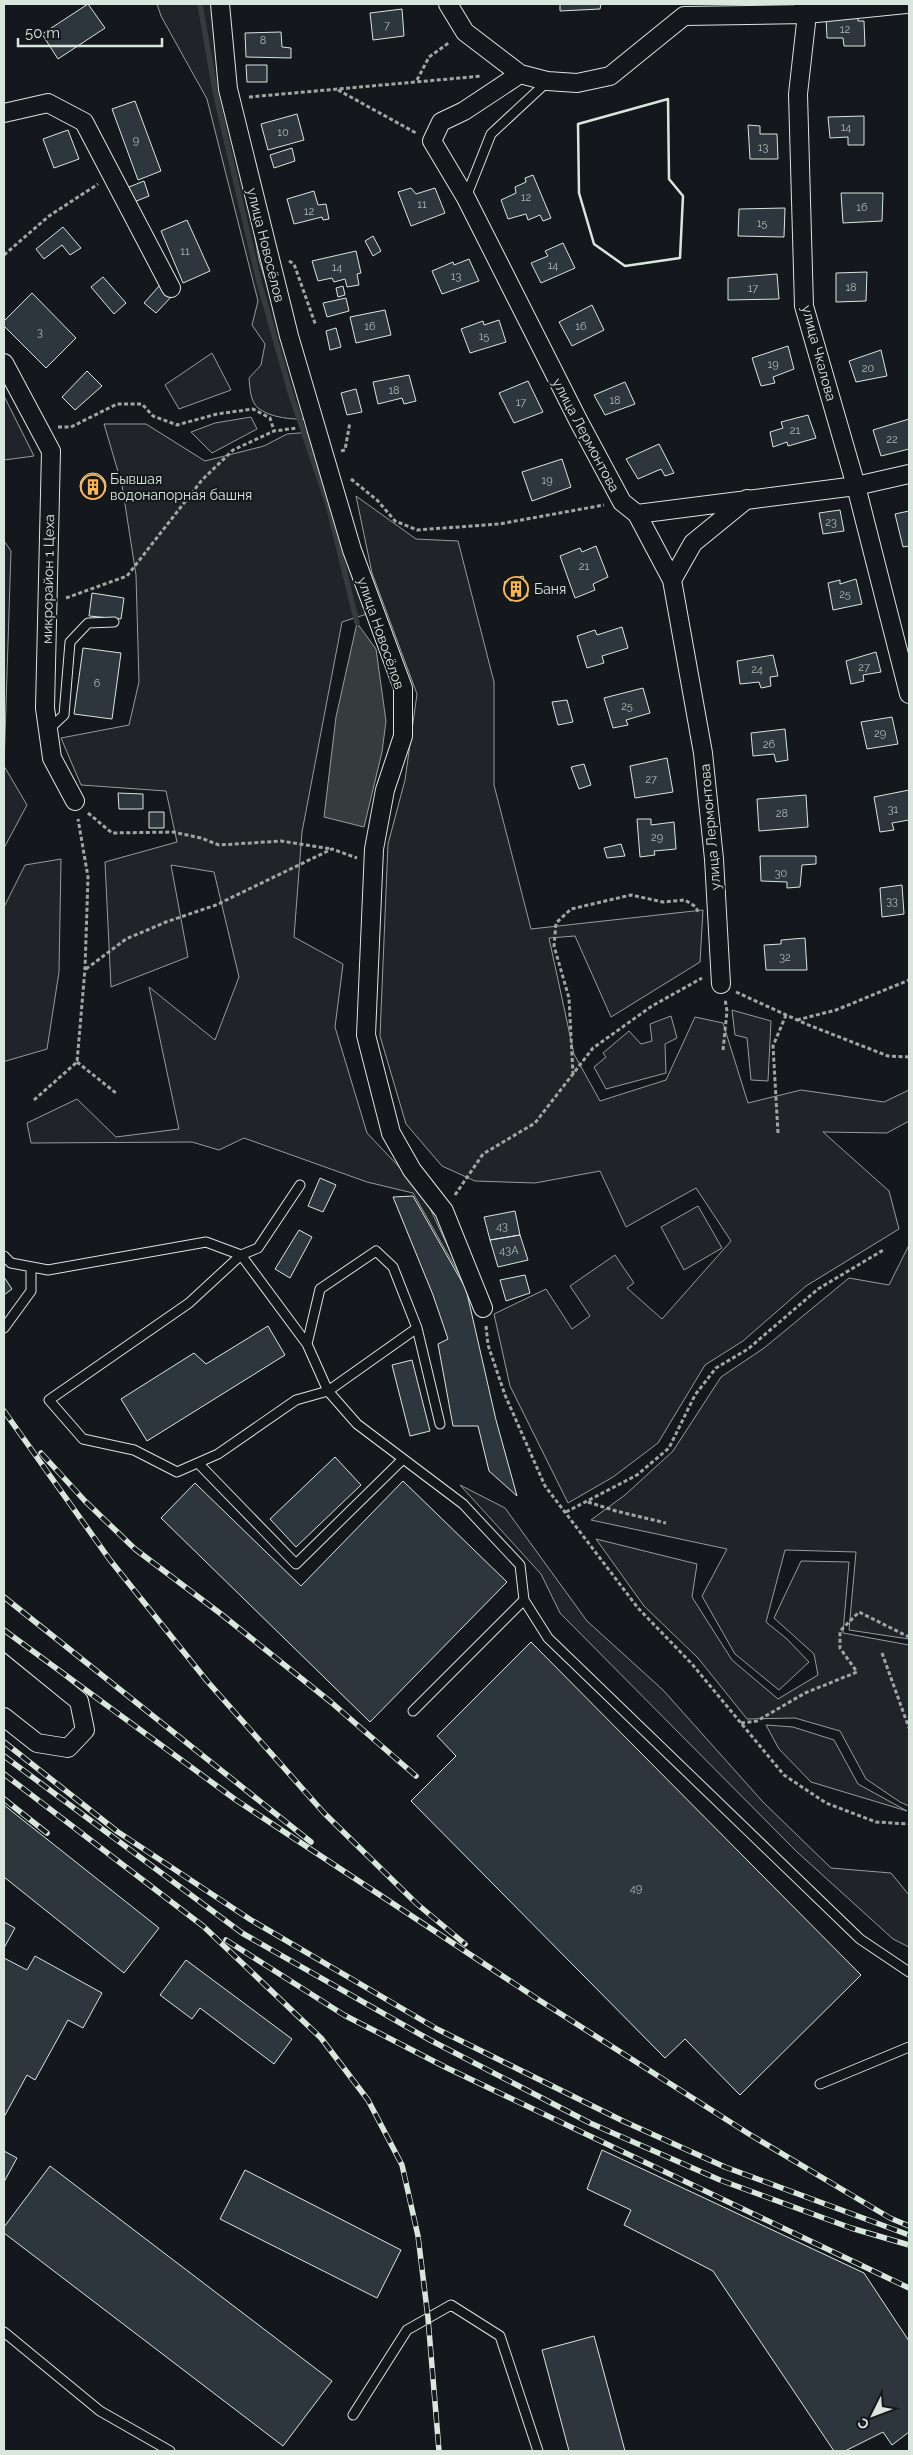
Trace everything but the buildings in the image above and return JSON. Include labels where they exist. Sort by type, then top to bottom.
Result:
[{"type":"street","name":"улица Новосёлов","points":[[220,4],[228,89],[289,336],[352,550],[403,688],[403,736],[385,790],[373,864],[366,1035],[391,1134],[412,1170],[444,1211],[483,1308]]},
{"type":"street","points":[[448,4],[465,32],[520,74],[547,81],[577,83],[610,76],[684,16],[906,4]]},
{"type":"street","name":"улица Чкалова","points":[[805,9],[798,94],[804,306],[856,486],[909,694]]},
{"type":"street","points":[[432,141],[441,122],[464,111],[520,74]]},
{"type":"street","points":[[4,113],[48,103],[84,122],[113,174],[171,288]]},
{"type":"street","name":"улица Лермонтова","points":[[432,141],[466,198],[578,420],[622,502],[636,514],[672,580],[703,753],[714,859],[721,984]]},
{"type":"street","name":"микрорайон 1 Цеха","points":[[4,363],[51,451],[45,708],[52,758],[75,801]]},
{"type":"street","points":[[636,514],[856,486],[909,474]]},
{"type":"street","points":[[672,580],[693,543],[746,499]]},
{"type":"street","points":[[4,1640],[78,1701],[85,1730],[68,1748],[37,1743],[4,1716]]},
{"type":"lane","points":[[466,198],[491,134],[547,81]]},
{"type":"lane","points":[[48,730],[64,715],[70,642],[88,623],[114,622]]},
{"type":"lane","points":[[300,1185],[258,1248],[241,1255],[189,1303],[119,1349],[49,1400],[83,1439],[134,1450],[177,1472],[218,1454],[296,1400],[328,1391],[417,1328]]},
{"type":"lane","points":[[4,1256],[11,1263],[48,1270],[206,1242],[241,1255],[307,1344],[328,1391],[357,1424],[402,1460],[463,1504],[520,1564],[524,1600],[548,1638],[860,1940],[909,1972]]},
{"type":"lane","points":[[307,1344],[320,1289],[376,1251],[394,1267],[417,1328],[440,1424]]},
{"type":"lane","points":[[4,1328],[32,1291],[31,1267]]},
{"type":"lane","points":[[198,1463],[296,1564],[402,1460]]},
{"type":"lane","points":[[413,1711],[524,1600]]},
{"type":"lane","points":[[820,2084],[909,2047]]},
{"type":"lane","points":[[353,2415],[407,2330],[451,2304],[500,2336],[538,2451]]},
{"type":"lane","points":[[4,2332],[100,2410],[170,2451]]},
{"type":"path","points":[[417,80],[429,57],[465,32]]},
{"type":"path","points":[[231,100],[417,80],[520,74]]},
{"type":"path","points":[[337,90],[432,141]]},
{"type":"path","points":[[4,256],[49,216],[113,174]]},
{"type":"path","points":[[38,427],[71,427],[117,404],[142,404],[153,416],[177,425],[216,414],[253,410],[270,418],[274,431]]},
{"type":"path","points":[[325,458],[345,450],[350,422]]},
{"type":"path","points":[[48,604],[127,576],[202,480],[233,450],[274,431],[289,429]]},
{"type":"path","points":[[332,479],[346,474],[378,501],[394,521],[417,530],[499,524],[622,502]]},
{"type":"path","points":[[75,801],[112,833],[173,832],[201,838],[219,845],[281,841],[332,849],[373,864]]},
{"type":"path","points":[[34,1100],[77,1062],[86,969],[88,877],[75,801]]},
{"type":"path","points":[[86,969],[126,939],[166,922],[216,905],[332,849]]},
{"type":"path","points":[[573,1075],[569,998],[554,946],[556,923],[571,909],[631,895],[663,902],[685,900]]},
{"type":"path","points":[[444,1211],[483,1154],[535,1123],[593,1048],[652,1006],[700,977],[721,984],[797,1020],[888,1056],[909,1057]]},
{"type":"path","points":[[797,1020],[836,1010],[909,980]]},
{"type":"path","points":[[721,984],[728,1011],[722,1050]]},
{"type":"path","points":[[778,1133],[773,1046],[786,1015]]},
{"type":"path","points":[[77,1062],[116,1093]]},
{"type":"path","points":[[566,1512],[637,1475],[669,1448],[694,1395],[716,1368],[748,1349],[818,1288],[885,1248]]},
{"type":"path","points":[[483,1308],[488,1344],[505,1395],[545,1486],[638,1608],[692,1664],[784,1775],[826,1803],[876,1822],[909,1824]]},
{"type":"path","points":[[587,1502],[666,1523]]},
{"type":"path","points":[[740,1723],[757,1721],[805,1693],[856,1672],[840,1648],[840,1631],[859,1612],[909,1638]]},
{"type":"path","points":[[882,1653],[909,1728]]},
{"type":"path","points":[[903,1712],[909,1709]]},
{"type":"shaded area","points":[[157,4],[213,4],[259,260],[309,419],[290,419],[269,414],[258,408],[252,398],[249,378],[261,365],[265,344],[252,325],[258,301],[207,99],[161,16]]},
{"type":"shaded area","points":[[212,353],[231,390],[179,409],[165,385]]},
{"type":"shaded area","points":[[4,396],[34,456],[4,460]]},
{"type":"shaded area","points":[[251,417],[257,429],[212,453],[191,432],[215,423]]},
{"type":"shaded area","points":[[104,424],[146,424],[205,461],[264,446],[287,434],[311,432],[367,614],[342,622],[302,832],[294,937],[343,964],[335,1027],[367,1133],[422,1191],[467,1288],[413,1193],[367,1182],[244,1138],[219,1150],[192,1142],[31,1143],[27,1123],[77,1099],[116,1137],[179,1129],[149,987],[215,1040],[239,977],[214,872],[171,865],[188,957],[111,987],[105,862],[177,842],[166,791],[81,785],[61,738],[129,725],[139,682],[136,575],[122,485]]},
{"type":"shaded area","points":[[356,496],[416,539],[458,541],[494,682],[494,785],[531,929],[703,910],[700,962],[611,1017],[575,936],[549,938],[574,1054],[600,1101],[666,1080],[695,1017],[723,1023],[748,1103],[801,1090],[884,1102],[909,1090],[909,1121],[887,1133],[823,1132],[889,1191],[899,1229],[806,1286],[743,1341],[705,1365],[658,1443],[613,1477],[568,1503],[510,1386],[494,1314],[546,1289],[572,1329],[590,1316],[570,1286],[615,1255],[634,1283],[627,1288],[662,1319],[731,1241],[696,1188],[626,1227],[600,1171],[535,1183],[475,1181],[442,1166],[406,1124],[380,1036],[388,844],[405,780],[417,694],[372,573]]},
{"type":"shaded area","points":[[4,541],[11,551],[4,766]]},
{"type":"shaded area","points":[[357,623],[376,649],[386,721],[382,752],[364,827],[324,817],[336,717]]},
{"type":"shaded area","points":[[4,766],[27,805],[4,848]]},
{"type":"shaded area","points":[[61,859],[59,972],[47,1049],[4,1061],[4,907],[25,865]]},
{"type":"shaded area","points":[[732,1010],[771,1021],[768,1081],[751,1080],[747,1038],[735,1035]]},
{"type":"shaded area","points":[[671,1016],[677,1038],[665,1044],[666,1073],[606,1089],[594,1067],[606,1057],[603,1053],[629,1031],[641,1044],[652,1041],[650,1024]]},
{"type":"shaded area","points":[[698,1206],[722,1248],[684,1270],[661,1227]]},
{"type":"shaded area","points":[[909,1245],[909,1639],[849,1630],[856,1552],[785,1550],[766,1622],[787,1639],[809,1662],[779,1690],[735,1654],[702,1596],[727,1549],[591,1520],[625,1495],[673,1451],[721,1377],[764,1348],[849,1278],[889,1285]]},
{"type":"shaded area","points":[[460,1485],[505,1508],[587,1621],[663,1690],[763,1802],[831,1868],[891,1873],[909,1895],[909,1947],[893,1939],[796,1851],[560,1613],[541,1574]]},
{"type":"shaded area","points":[[596,1539],[697,1564],[692,1597],[732,1660],[778,1699],[818,1675],[814,1654],[774,1618],[801,1561],[849,1562],[843,1633],[909,1645],[909,1806],[866,1779],[840,1731],[795,1718],[747,1719],[698,1658],[644,1606]]},
{"type":"shaded area","points":[[766,1725],[793,1727],[834,1740],[858,1784],[907,1811],[811,1782],[779,1749]]},
{"type":"waterway","points":[[200,4],[216,96],[259,282],[291,395],[328,504],[357,623]]},
{"type":"railway","points":[[4,1411],[110,1560],[207,1681],[324,1813],[417,1904],[465,1944]]},
{"type":"railway","points":[[41,1453],[85,1501],[135,1549],[221,1614],[332,1703],[416,1776]]},
{"type":"railway","points":[[4,1597],[311,1842]]},
{"type":"railway","points":[[4,1630],[236,1800],[539,2000],[749,2134],[890,2218],[909,2226]]},
{"type":"railway","points":[[4,1742],[118,1832],[251,1920],[437,2029],[623,2121],[725,2167],[909,2235]]},
{"type":"railway","points":[[4,1756],[242,1933],[430,2040],[590,2123],[720,2180],[851,2228],[909,2245]]},
{"type":"railway","points":[[4,1774],[203,1926],[321,2038],[368,2100],[402,2165],[418,2236],[428,2318],[439,2451]]},
{"type":"railway","points":[[4,1799],[47,1833]]},
{"type":"railway","points":[[226,1940],[344,2015],[445,2067],[909,2288]]},
{"type":"wall","points":[[668,99],[669,179],[683,196],[680,258],[625,266],[594,244],[579,193],[578,124],[668,99]]},
{"type":"place","name":"Бывшая водонапорная башня","points":[[93,487]]},
{"type":"place","name":"Баня","points":[[516,589]]}]
